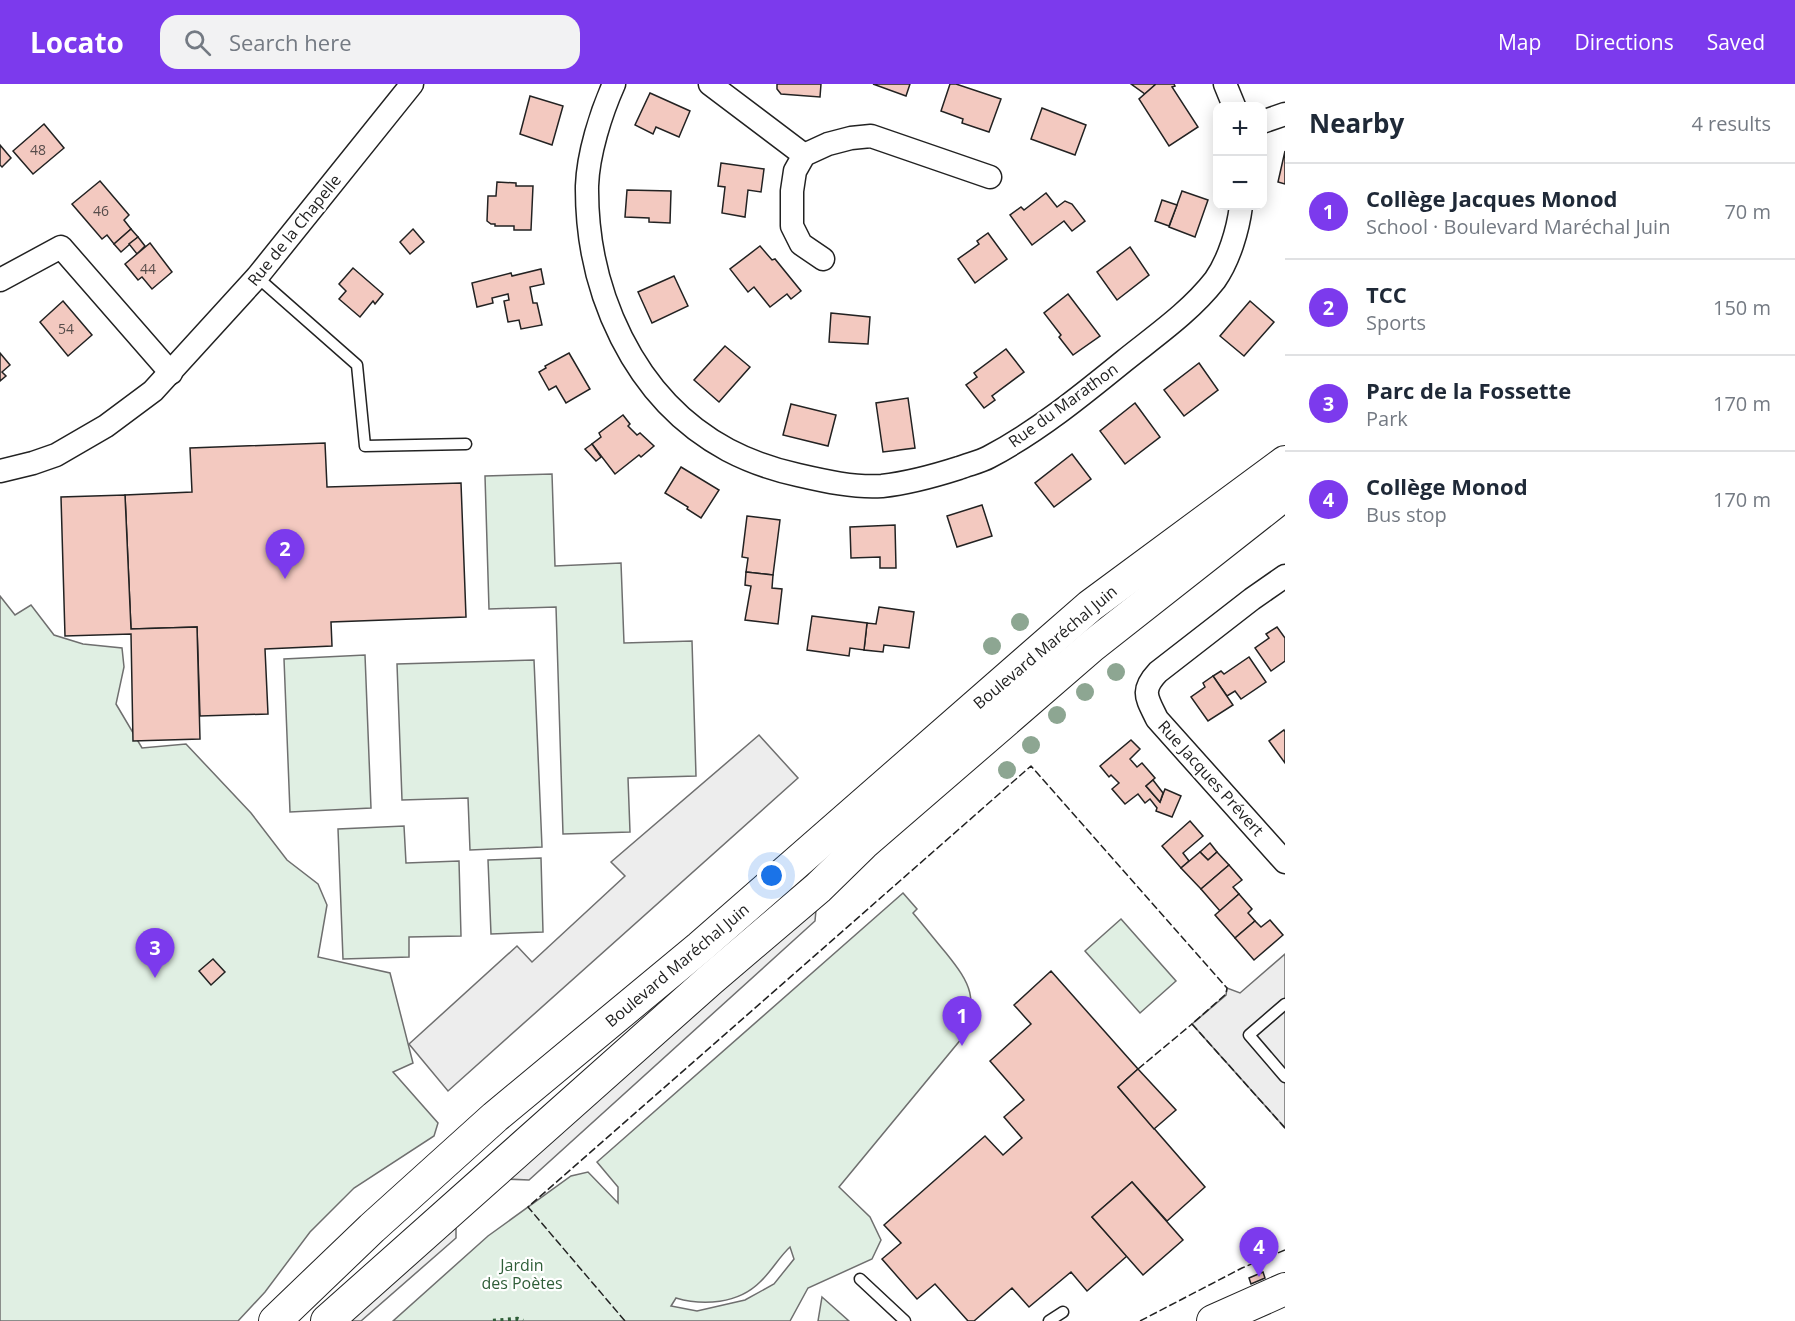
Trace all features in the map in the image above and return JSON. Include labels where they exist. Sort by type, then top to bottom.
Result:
[{"type":"main road","name":"Boulevard Maréchal Juin","points":[[275,1321],[372,1228],[495,1117],[708,940],[1089,606],[1285,462]]},
{"type":"main road","name":"Boulevard Maréchal Juin","points":[[327,1321],[710,980],[818,888],[863,844],[1092,646],[1285,494]]},
{"type":"main road","points":[[1219,1320],[1285,1288]]},
{"type":"street","name":"Rue de la Chapelle","points":[[0,471],[10,470],[56,454],[130,409],[153,391],[257,277],[412,84]]},
{"type":"street","name":"Rue du Marathon","points":[[614,84],[601,116],[587,183],[589,230],[597,271],[605,303],[619,334],[634,360],[654,387],[676,411],[703,434],[729,450],[781,471],[827,482],[880,486],[927,479],[987,458],[1034,430],[1110,373],[1192,306],[1216,278],[1229,251],[1240,210]]},
{"type":"street","points":[[710,84],[804,155]]},
{"type":"street","points":[[1224,84],[1232,102]]},
{"type":"street","points":[[1267,121],[1285,114]]},
{"type":"street","points":[[823,259],[801,244],[792,226],[792,191],[795,171],[804,155],[828,144],[871,136],[990,177]]},
{"type":"street","points":[[0,280],[61,247],[171,373]]},
{"type":"street","name":"Rue Jacques Prévert","points":[[1285,576],[1158,672],[1148,683],[1146,692],[1157,719],[1285,862]]},
{"type":"lane","points":[[257,277],[357,365],[365,446],[466,444]]},
{"type":"lane","points":[[1285,1004],[1249,1035],[1285,1077]]},
{"type":"lane","points":[[860,1279],[905,1321]]},
{"type":"lane","points":[[1049,1321],[1063,1312]]},
{"type":"green space","points":[[552,474],[555,566],[621,563],[624,643],[692,641],[696,776],[628,778],[630,832],[563,834],[556,607],[489,609],[485,476]]},
{"type":"green space","points":[[0,596],[15,615],[31,605],[54,635],[83,644],[122,648],[124,667],[116,704],[142,748],[186,744],[251,813],[287,860],[318,884],[327,905],[318,957],[390,973],[413,1063],[393,1072],[438,1123],[434,1136],[354,1188],[310,1232],[265,1292],[238,1321],[0,1321]]},
{"type":"green space","points":[[365,655],[371,808],[290,812],[284,659]]},
{"type":"green space","points":[[534,660],[542,847],[470,850],[468,798],[402,800],[397,664]]},
{"type":"green space","points":[[404,826],[406,863],[459,861],[461,936],[409,937],[409,957],[343,959],[338,829]]},
{"type":"green space","points":[[541,858],[543,932],[491,934],[488,860]]},
{"type":"green space","name":"Jardin des Poètes","points":[[903,893],[917,909],[913,913],[955,964],[967,983],[971,1002],[970,1013],[962,1038],[839,1187],[870,1217],[881,1240],[872,1259],[808,1288],[790,1321],[393,1321],[488,1236],[571,1176],[588,1172],[618,1203],[618,1187],[597,1162]],"holes":[[[790,1247],[794,1259],[774,1284],[745,1300],[697,1311],[671,1306],[676,1298],[697,1302],[731,1299],[760,1282]]]},
{"type":"green space","points":[[1121,919],[1176,981],[1140,1013],[1085,951]]},
{"type":"green space","points":[[822,1297],[849,1321],[818,1321]]},
{"type":"shaded area","points":[[759,735],[798,778],[448,1091],[409,1044],[517,946],[532,962],[625,876],[611,862]]},
{"type":"shaded area","points":[[817,899],[815,921],[529,1180],[505,1179]]},
{"type":"shaded area","points":[[1285,954],[1285,1128],[1192,1024],[1226,995],[1227,988],[1240,993]]},
{"type":"shaded area","points":[[456,1221],[456,1238],[361,1321],[342,1321]]},
{"type":"building","points":[[777,84],[821,84],[820,97],[781,94],[777,89]]},
{"type":"building","points":[[873,84],[910,84],[906,96]]},
{"type":"building","points":[[950,84],[1001,99],[989,132],[962,123],[963,119],[941,111]]},
{"type":"building","points":[[1131,84],[1156,84],[1145,94]]},
{"type":"building","points":[[1156,84],[1174,84],[1175,86],[1172,87],[1198,127],[1169,146],[1139,99]]},
{"type":"building","points":[[650,93],[690,111],[679,137],[656,127],[653,134],[635,125]]},
{"type":"building","points":[[530,96],[563,106],[552,145],[520,134]]},
{"type":"building","points":[[1042,108],[1086,125],[1075,155],[1031,139]]},
{"type":"building","points":[[44,124],[64,148],[33,174],[13,151]]},
{"type":"building","points":[[0,145],[11,158],[2,167],[0,165]]},
{"type":"building","points":[[1285,151],[1285,184],[1278,182]]},
{"type":"building","points":[[721,163],[764,169],[761,192],[748,190],[745,217],[722,213],[725,187],[718,186]]},
{"type":"building","points":[[100,181],[129,215],[124,220],[131,229],[114,244],[107,235],[102,239],[72,204]]},
{"type":"building","points":[[497,182],[516,183],[516,186],[533,186],[531,230],[514,230],[514,226],[495,226],[487,221],[488,196],[496,196]]},
{"type":"building","points":[[627,190],[671,191],[670,223],[649,222],[649,218],[625,217]]},
{"type":"building","points":[[1182,191],[1208,200],[1195,237],[1169,227]]},
{"type":"building","points":[[1046,193],[1057,207],[1065,201],[1072,204],[1085,221],[1072,231],[1064,221],[1032,245],[1010,215],[1021,207],[1024,210]]},
{"type":"building","points":[[1162,200],[1177,205],[1169,226],[1155,221]]},
{"type":"building","points":[[131,229],[138,237],[121,252],[114,244]]},
{"type":"building","points":[[413,229],[424,242],[410,254],[400,242]]},
{"type":"building","points":[[988,233],[1007,259],[975,283],[958,259],[979,244],[977,241]]},
{"type":"building","points":[[138,237],[145,246],[137,254],[129,244]]},
{"type":"building","points":[[150,243],[172,272],[152,289],[142,277],[138,280],[125,264]]},
{"type":"building","points":[[760,246],[772,260],[775,259],[801,291],[791,299],[787,294],[770,307],[754,287],[748,292],[730,269]]},
{"type":"building","points":[[1130,247],[1149,275],[1117,300],[1097,272]]},
{"type":"building","points":[[353,268],[383,294],[375,304],[373,301],[360,317],[339,299],[346,291],[339,284]]},
{"type":"building","points":[[541,269],[544,284],[530,287],[533,303],[537,303],[542,325],[521,329],[519,320],[508,322],[504,301],[509,300],[508,294],[492,298],[493,303],[477,307],[472,283],[511,273],[512,276]]},
{"type":"building","points":[[674,276],[688,306],[652,323],[638,292]]},
{"type":"building","points":[[1068,294],[1100,336],[1073,355],[1044,313]]},
{"type":"building","points":[[63,301],[92,335],[68,356],[40,322]]},
{"type":"building","points":[[1250,301],[1274,322],[1244,356],[1220,336]]},
{"type":"building","points":[[831,313],[870,317],[868,344],[829,342]]},
{"type":"building","points":[[725,346],[750,367],[719,402],[694,380]]},
{"type":"building","points":[[1006,349],[1024,372],[992,396],[995,400],[984,408],[966,385],[977,377],[974,373]]},
{"type":"building","points":[[0,353],[10,365],[2,372],[6,376],[0,381]]},
{"type":"building","points":[[569,353],[590,389],[566,403],[556,386],[549,390],[539,372],[546,368],[545,366]]},
{"type":"building","points":[[1199,363],[1218,390],[1184,416],[1164,390]]},
{"type":"building","points":[[908,398],[915,448],[883,452],[876,403]]},
{"type":"building","points":[[1135,403],[1160,437],[1125,464],[1100,431]]},
{"type":"building","points":[[791,404],[836,415],[828,446],[783,435]]},
{"type":"building","points":[[623,415],[630,424],[628,426],[637,435],[640,433],[654,446],[615,474],[592,444],[601,437],[599,433]]},
{"type":"building","points":[[325,443],[327,487],[461,483],[466,617],[331,622],[332,646],[265,649],[268,714],[200,716],[197,627],[131,629],[125,495],[192,492],[190,448]]},
{"type":"building","points":[[592,444],[601,457],[596,461],[585,449]]},
{"type":"building","points":[[1072,454],[1091,479],[1054,507],[1035,483]]},
{"type":"building","points":[[681,467],[719,490],[701,518],[665,493]]},
{"type":"building","points":[[125,495],[131,629],[197,627],[200,739],[133,741],[131,634],[65,636],[61,497]]},
{"type":"building","points":[[982,505],[992,536],[957,547],[947,516]]},
{"type":"building","points":[[747,516],[780,520],[773,575],[746,572],[748,558],[742,557]]},
{"type":"building","points":[[895,525],[896,568],[880,568],[880,557],[851,558],[850,527]]},
{"type":"building","points":[[746,572],[773,575],[772,588],[782,589],[778,624],[745,620],[751,586],[745,585]]},
{"type":"building","points":[[879,607],[914,612],[909,648],[884,645],[883,652],[864,650],[867,623],[876,624]]},
{"type":"building","points":[[812,616],[867,623],[864,650],[850,648],[849,656],[807,650]]},
{"type":"building","points":[[1277,627],[1285,638],[1285,661],[1271,671],[1255,648],[1269,638],[1266,634]]},
{"type":"building","points":[[1249,657],[1266,682],[1241,699],[1235,691],[1227,696],[1213,676],[1221,671],[1224,674]]},
{"type":"building","points":[[1213,676],[1233,705],[1208,721],[1191,697],[1205,687],[1203,683]]},
{"type":"building","points":[[1284,730],[1285,732],[1285,763],[1269,741]]},
{"type":"building","points":[[1131,740],[1140,749],[1130,759],[1137,767],[1142,763],[1155,778],[1146,786],[1160,802],[1165,789],[1181,796],[1172,817],[1156,811],[1157,808],[1150,799],[1145,803],[1138,794],[1125,804],[1112,789],[1119,783],[1111,775],[1109,777],[1100,766]]},
{"type":"building","points":[[1153,780],[1163,793],[1160,802],[1146,786]]},
{"type":"building","points":[[1190,821],[1203,836],[1183,853],[1189,861],[1181,868],[1162,846]]},
{"type":"building","points":[[1210,843],[1217,852],[1208,860],[1200,852]]},
{"type":"building","points":[[1200,852],[1208,860],[1217,852],[1229,865],[1201,889],[1181,868]]},
{"type":"building","points":[[1229,865],[1242,880],[1233,887],[1239,894],[1220,911],[1201,889]]},
{"type":"building","points":[[1239,894],[1252,909],[1248,913],[1255,921],[1235,938],[1215,915]]},
{"type":"building","points":[[1270,920],[1283,935],[1254,960],[1235,938],[1255,921],[1261,927]]},
{"type":"building","points":[[213,959],[225,972],[211,985],[199,971]]},
{"type":"building","points":[[1051,971],[1138,1069],[1118,1087],[1205,1187],[1167,1221],[1132,1182],[1092,1217],[1127,1256],[1087,1291],[1071,1272],[1029,1307],[1012,1288],[974,1321],[968,1321],[935,1284],[917,1299],[882,1259],[901,1243],[884,1225],[985,1136],[1003,1155],[1022,1138],[1004,1117],[1024,1100],[990,1061],[1031,1024],[1014,1005]]},
{"type":"building","points":[[1138,1069],[1176,1110],[1154,1129],[1118,1087]]},
{"type":"building","points":[[1132,1182],[1183,1240],[1143,1275],[1092,1217]]},
{"type":"building","points":[[1263,1272],[1265,1278],[1251,1284],[1249,1278]]},
{"type":"hedge","points":[[493,1321],[517,1319],[523,1321]]},
{"type":"fence","points":[[625,1321],[528,1207],[1031,766],[1227,988],[1226,994],[1192,1024],[1285,1128]]},
{"type":"fence","points":[[1138,1069],[1192,1024]]},
{"type":"fence","points":[[1140,1321],[1242,1268],[1285,1250]]},
{"type":"place","name":"TCC","points":[[285,579]]},
{"type":"place","name":"Parc de la Fossette","points":[[155,978]]},
{"type":"place","name":"Collège Jacques Monod","points":[[962,1046]]},
{"type":"place","name":"Collège Monod","points":[[1259,1277]]}]
